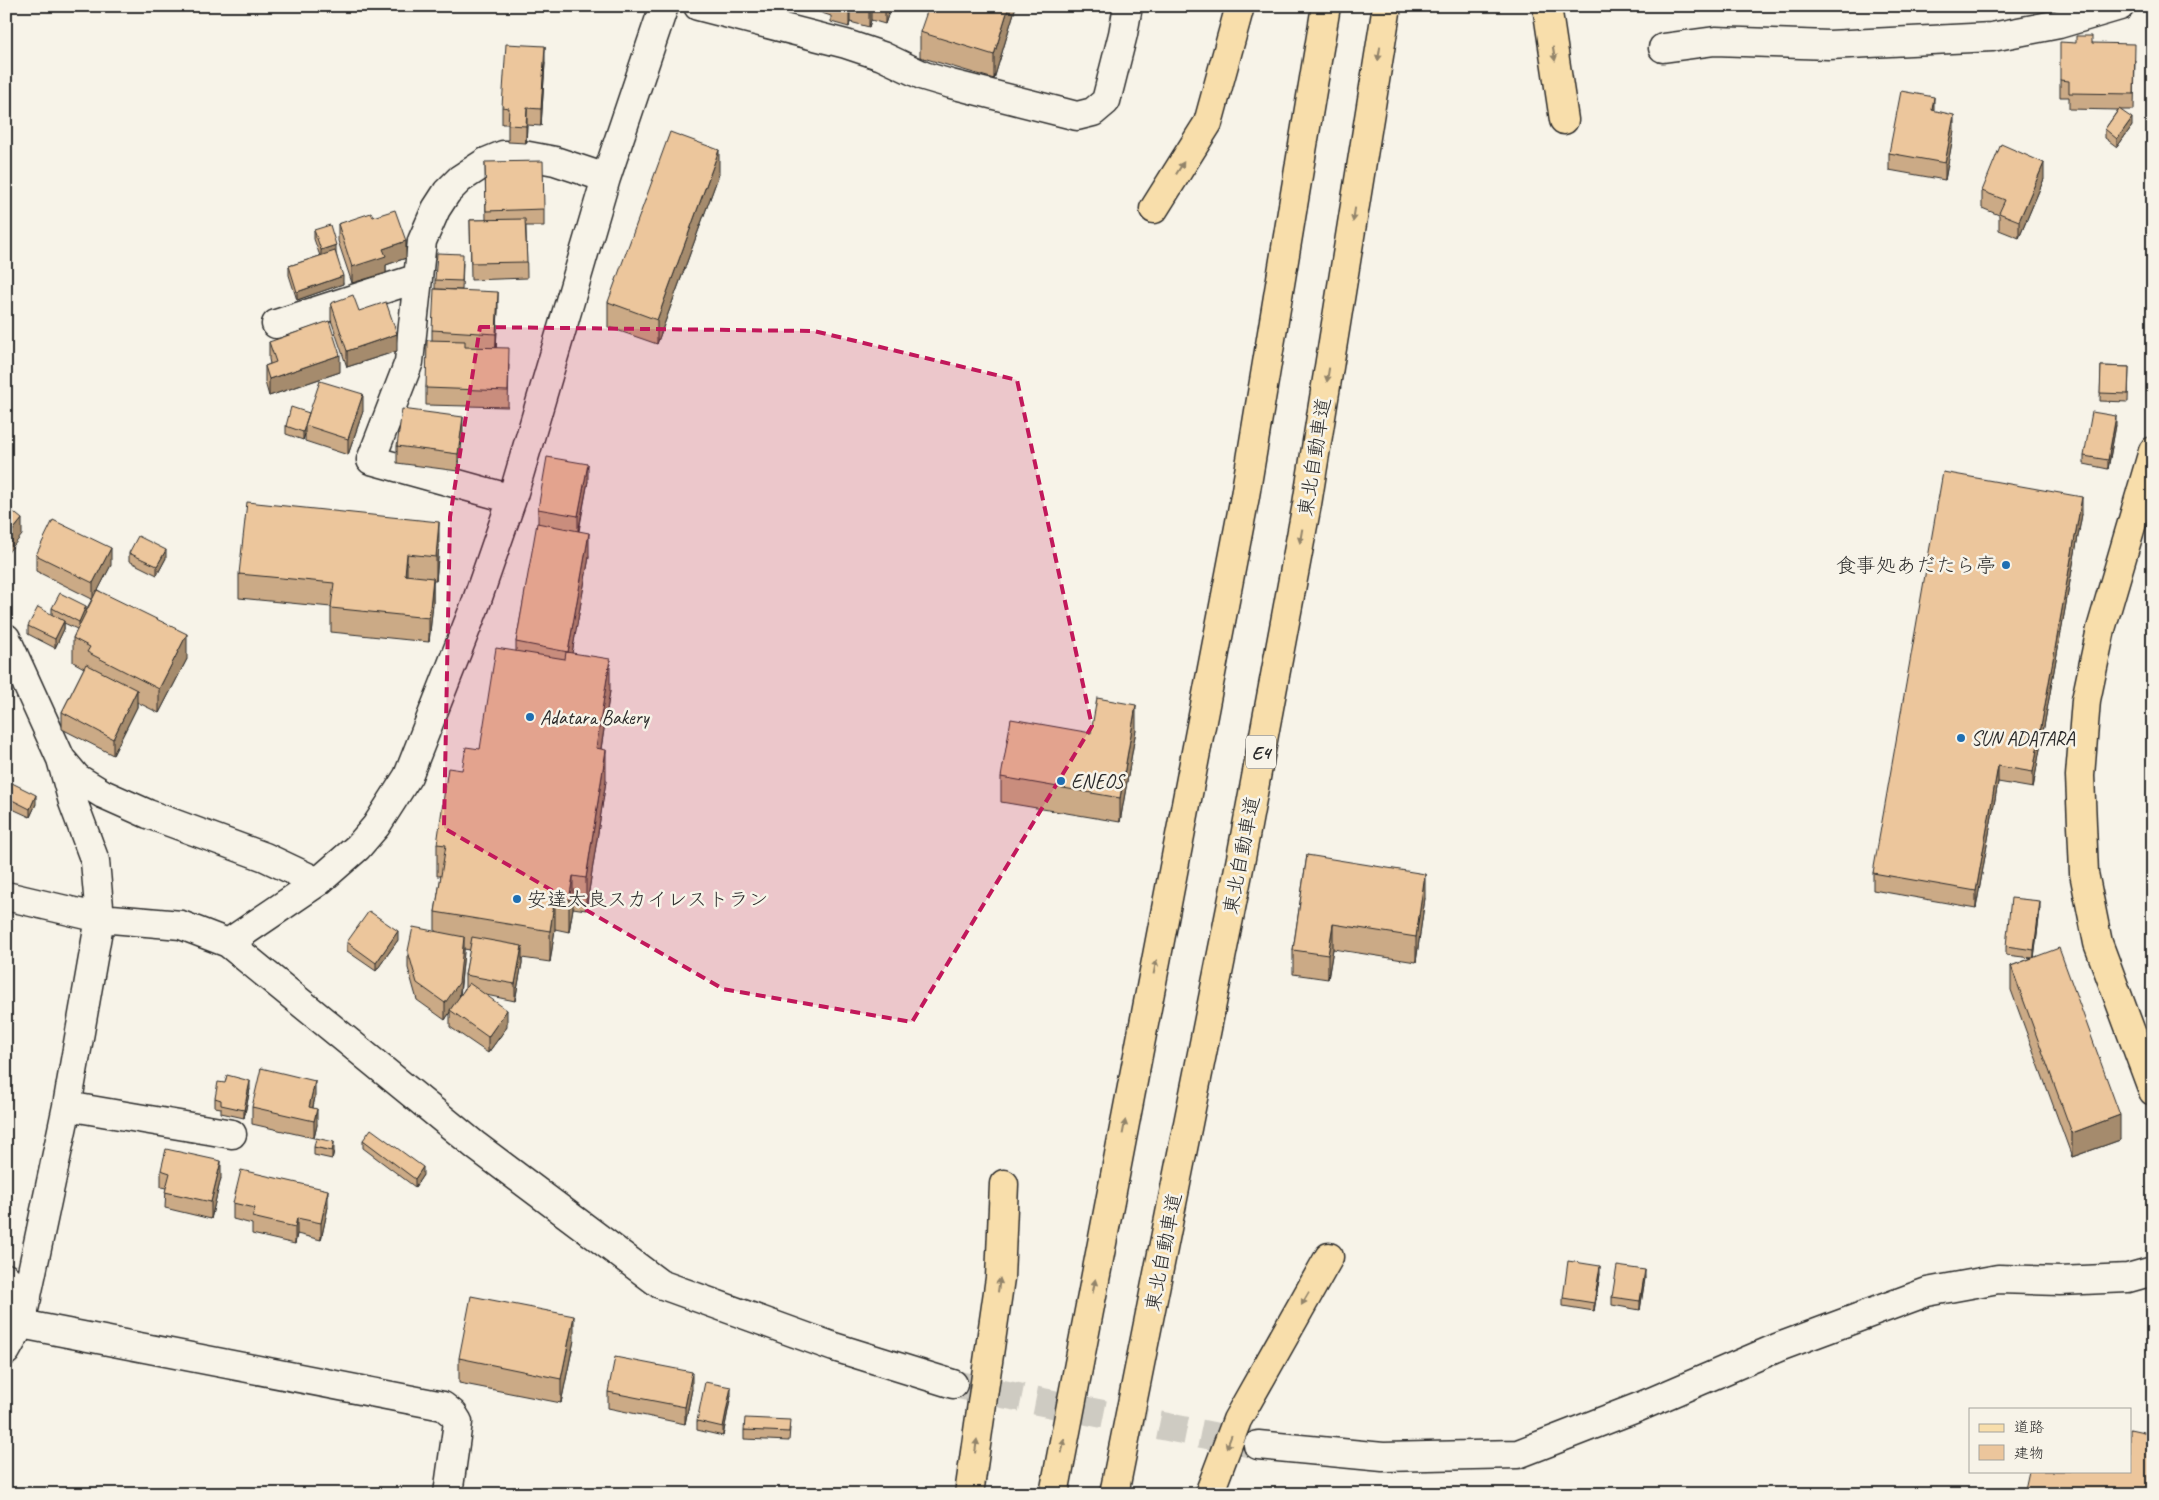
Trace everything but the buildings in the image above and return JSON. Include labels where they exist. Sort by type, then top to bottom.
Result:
[{"type":"main road","points":[[1154,209],[1208,123],[1240,6]]},
{"type":"main road","points":[[1054,1494],[1243,506],[1326,6]]},
{"type":"main road","name":"東北自動車道","points":[[1114,1494],[1238,878],[1300,543],[1387,6]]},
{"type":"main road","points":[[1547,6],[1564,120]]},
{"type":"main road","points":[[2153,450],[2101,629],[2086,700],[2080,776],[2084,873],[2098,943],[2153,1091]]},
{"type":"main road","points":[[969,1494],[1000,1278],[1004,1184]]},
{"type":"main road","points":[[1209,1494],[1237,1420],[1329,1257]]},
{"type":"street","points":[[228,943],[318,882],[358,847],[376,826],[408,776],[475,606],[512,499],[606,178],[664,6]]},
{"type":"street","points":[[698,6],[846,44],[882,56],[924,76],[1077,116],[1093,112],[1106,101],[1128,6]]},
{"type":"street","points":[[1663,48],[1714,41],[1829,45],[1992,37],[2059,24],[2120,6]]},
{"type":"street","points":[[512,499],[371,460],[409,362],[422,241],[436,210],[447,192],[460,179],[486,162],[503,155],[523,155],[555,161],[606,178]]},
{"type":"street","points":[[276,324],[418,278]]},
{"type":"street","points":[[6,638],[61,759],[73,802],[94,861],[100,918],[68,1106],[24,1311],[6,1351]]},
{"type":"street","points":[[61,759],[76,778],[102,794],[148,814],[265,856],[318,882]]},
{"type":"street","points":[[6,896],[100,918],[181,924],[228,943],[476,1146],[660,1284],[834,1347],[953,1384]]},
{"type":"street","points":[[68,1106],[232,1134]]},
{"type":"street","points":[[1258,1445],[1383,1458],[1518,1454],[1639,1407],[1778,1347],[1927,1292],[1998,1279],[2060,1282],[2128,1278],[2153,1271]]},
{"type":"street","points":[[6,1278],[24,1311],[443,1406],[458,1422],[448,1494]]},
{"type":"highlighted area","points":[[480,327],[814,331],[1017,380],[1092,726],[912,1022],[723,989],[444,828],[450,517]]},
{"type":"tunnel","points":[[953,1384],[1253,1444]]},
{"type":"place","name":"食事処あだたら亭","points":[[2006,565]]},
{"type":"place","name":"Adatara Bakery","points":[[530,717]]},
{"type":"place","name":"SUN ADATARA","points":[[1961,738]]},
{"type":"place","name":"ENEOS","points":[[1061,781]]},
{"type":"place","name":"安達太良スカイレストラン","points":[[517,899]]}]
